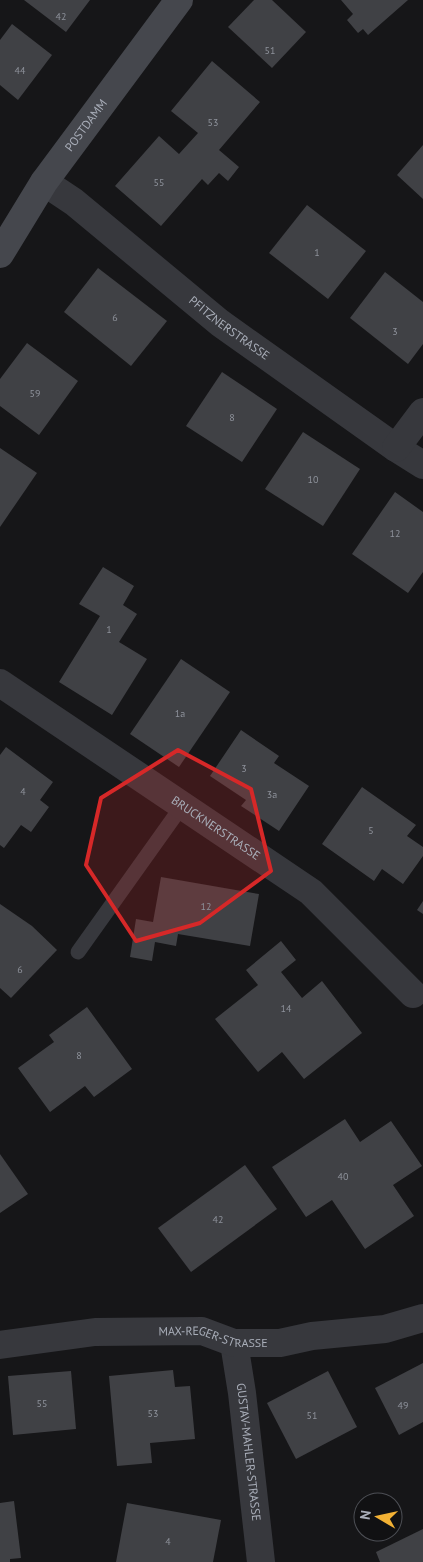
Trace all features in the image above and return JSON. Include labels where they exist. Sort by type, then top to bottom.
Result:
[{"type":"street","name":"POSTDAMM","points":[[3,242],[44,182],[179,0]]},
{"type":"street","name":"PFITZNERSTRASSE","points":[[44,182],[74,202],[220,323],[396,448],[423,465]]},
{"type":"street","points":[[396,448],[423,412]]},
{"type":"street","name":"BRUCKNERSTRASSE","points":[[0,683],[311,892],[413,994]]},
{"type":"street","name":"MAX-REGER-STRASSE","points":[[0,1346],[96,1332],[202,1331],[234,1343],[280,1343],[312,1336],[385,1329],[423,1318]]},
{"type":"street","name":"GUSTAV-MAHLER-STRASSE","points":[[234,1343],[242,1394],[261,1562]]},
{"type":"lane","points":[[78,952],[182,806]]},
{"type":"highlighted area","points":[[178,750],[251,789],[271,871],[200,923],[136,941],[86,865],[101,798]]},
{"type":"building","points":[[24,0],[90,0],[66,32]]},
{"type":"building","points":[[254,0],[272,0],[306,32],[272,68],[228,27]]},
{"type":"building","points":[[341,0],[408,0],[368,35],[363,29],[358,33],[347,20],[353,14]]},
{"type":"building","points":[[12,24],[52,55],[18,100],[0,85],[0,40]]},
{"type":"building","points":[[212,61],[260,102],[219,150],[239,167],[228,181],[219,173],[208,185],[202,179],[161,226],[115,186],[159,136],[179,154],[198,133],[171,111]]},
{"type":"building","points":[[423,145],[423,199],[397,175]]},
{"type":"building","points":[[307,205],[366,251],[328,299],[269,253]]},
{"type":"building","points":[[98,268],[167,321],[131,366],[64,312]]},
{"type":"building","points":[[385,272],[423,302],[423,344],[408,364],[350,318]]},
{"type":"building","points":[[27,343],[78,381],[39,435],[0,406],[0,379]]},
{"type":"building","points":[[222,372],[277,409],[242,462],[186,426]]},
{"type":"building","points":[[303,432],[360,469],[323,526],[265,489]]},
{"type":"building","points":[[0,448],[37,473],[0,527]]},
{"type":"building","points":[[395,492],[423,512],[423,572],[408,593],[352,554]]},
{"type":"building","points":[[103,567],[134,586],[123,605],[137,614],[119,642],[147,659],[112,715],[59,682],[100,616],[79,604]]},
{"type":"building","points":[[181,659],[230,692],[179,767],[130,734]]},
{"type":"building","points":[[241,730],[279,756],[274,763],[309,786],[279,831],[241,806],[246,800],[210,776]]},
{"type":"building","points":[[6,747],[53,782],[40,800],[49,807],[31,832],[21,825],[4,848],[0,845],[0,755]]},
{"type":"building","points":[[362,787],[416,825],[407,836],[423,847],[423,856],[403,884],[382,869],[374,881],[322,844]]},
{"type":"building","points":[[161,877],[259,894],[250,946],[178,934],[176,946],[155,942],[152,961],[130,957],[136,919],[153,922]]},
{"type":"building","points":[[423,901],[423,914],[417,910]]},
{"type":"building","points":[[0,904],[32,926],[57,950],[11,998],[0,988]]},
{"type":"building","points":[[281,941],[296,960],[281,972],[302,998],[322,981],[362,1033],[304,1079],[282,1052],[258,1072],[215,1019],[258,985],[246,970]]},
{"type":"building","points":[[87,1007],[132,1069],[94,1097],[85,1086],[50,1112],[18,1068],[54,1042],[49,1035]]},
{"type":"building","points":[[345,1119],[360,1142],[391,1121],[422,1166],[393,1185],[414,1216],[365,1249],[332,1200],[306,1217],[272,1167]]},
{"type":"building","points":[[0,1154],[28,1194],[0,1213]]},
{"type":"building","points":[[245,1165],[277,1209],[191,1272],[158,1228]]},
{"type":"building","points":[[423,1363],[423,1422],[399,1435],[375,1388]]},
{"type":"building","points":[[173,1370],[175,1387],[190,1386],[195,1439],[150,1443],[152,1463],[117,1466],[109,1376]]},
{"type":"building","points":[[71,1371],[76,1429],[13,1435],[8,1376]]},
{"type":"building","points":[[328,1371],[357,1427],[296,1459],[267,1403]]},
{"type":"building","points":[[14,1501],[21,1558],[10,1559],[10,1562],[0,1562],[0,1503]]},
{"type":"building","points":[[127,1503],[221,1520],[213,1562],[116,1562]]},
{"type":"building","points":[[423,1529],[423,1562],[380,1562],[376,1552],[396,1542],[403,1542],[403,1539]]}]
